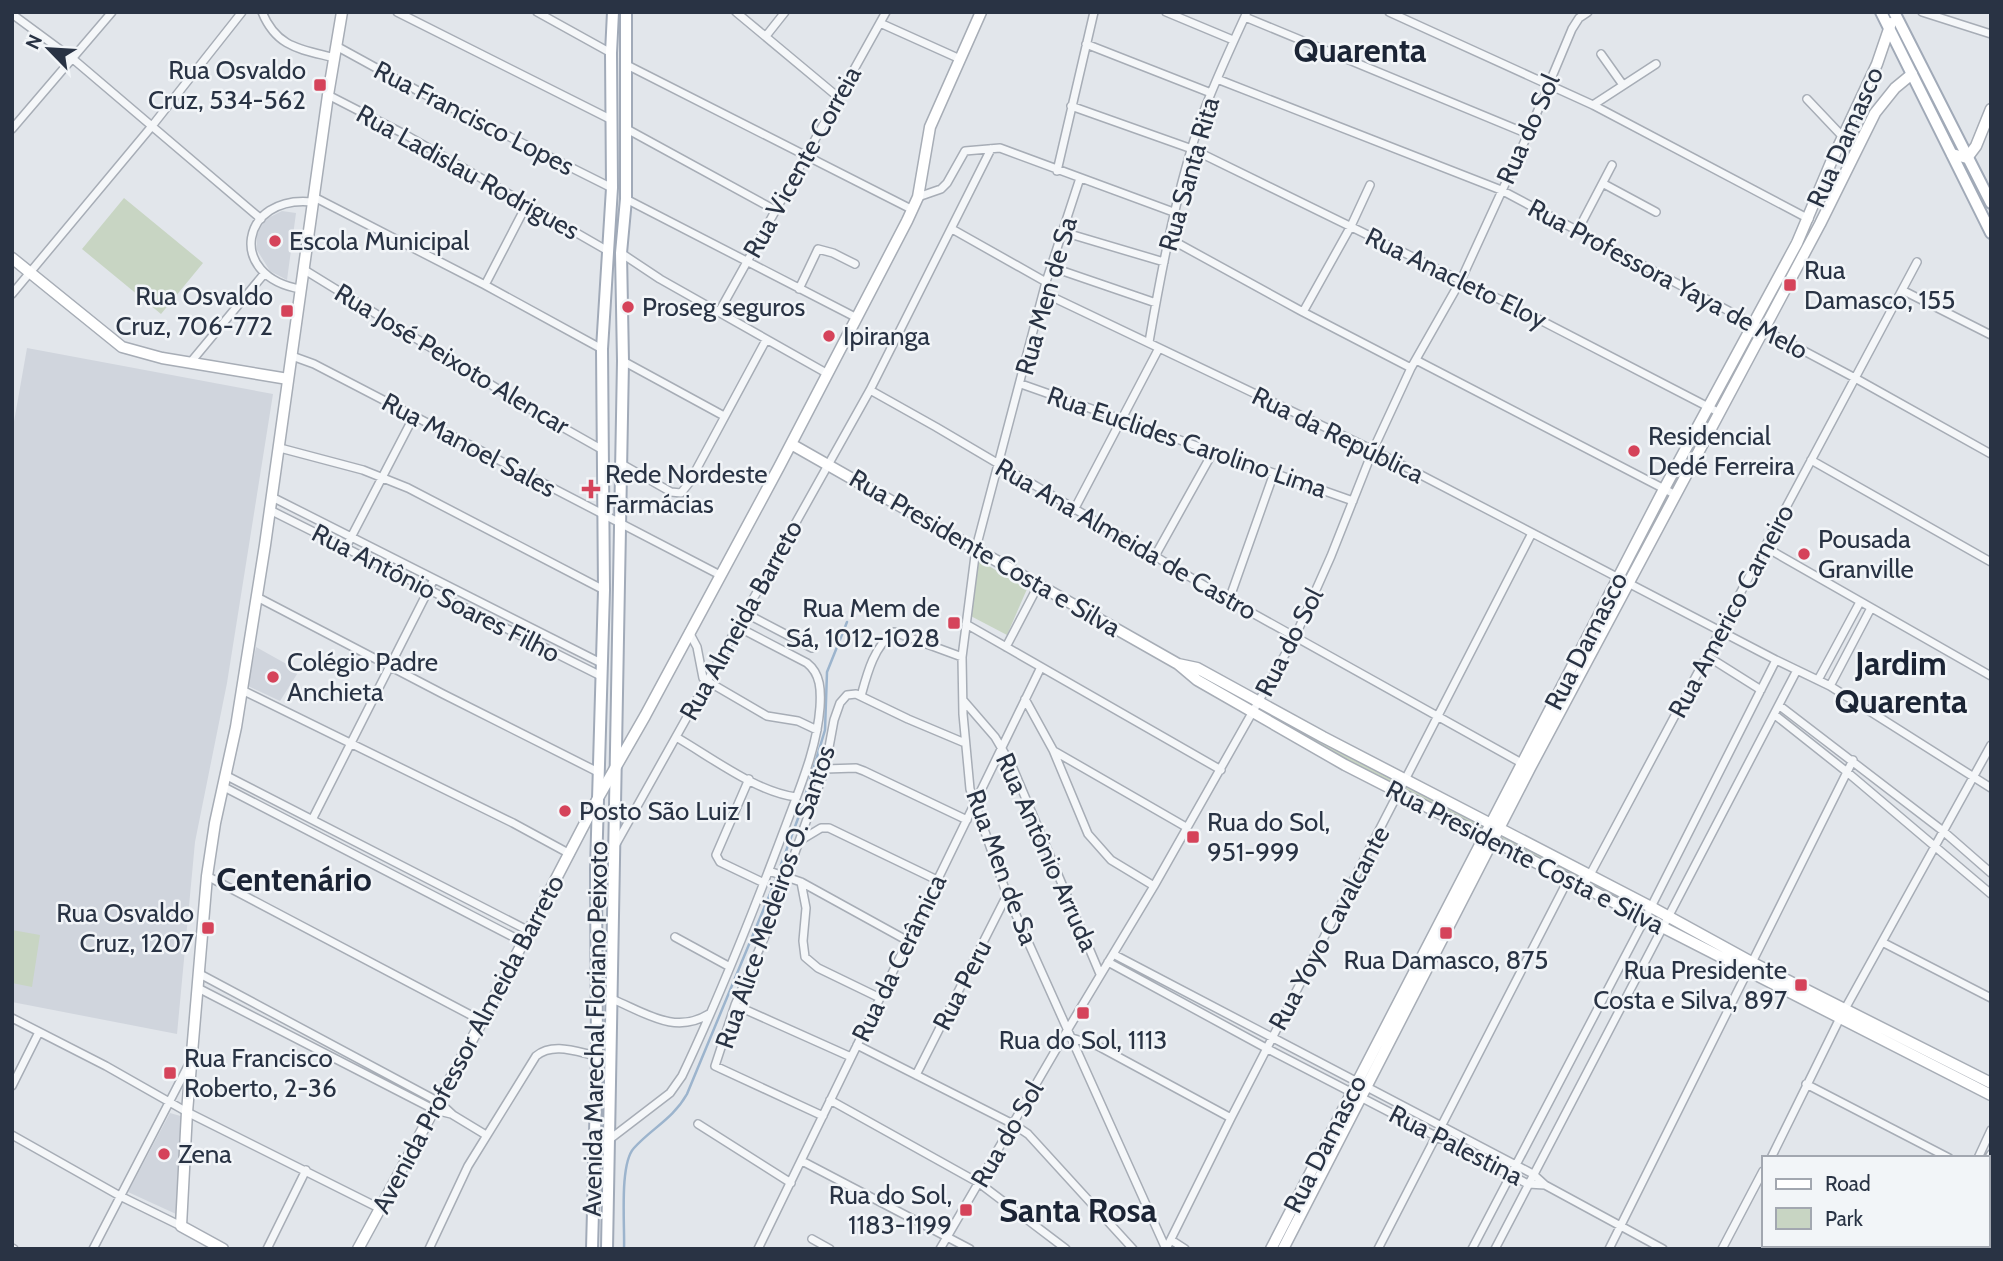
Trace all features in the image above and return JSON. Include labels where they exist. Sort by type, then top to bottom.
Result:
[{"type":"main road","name":"Avenida Marechal Floriano Peixoto","points":[[592,1249],[597,1056],[598,772],[604,590],[602,349],[612,188],[610,119],[613,12]]},
{"type":"main road","name":"Avenida Marechal Floriano Peixoto","points":[[607,1249],[623,361],[621,253],[626,199],[626,12]]},
{"type":"main road","points":[[1881,12],[1991,233]]},
{"type":"main road","points":[[1894,12],[1991,203]]},
{"type":"street","points":[[12,129],[112,12]]},
{"type":"street","points":[[13,295],[242,12]]},
{"type":"street","name":"Rua Francisco Lopes","points":[[262,12],[268,27],[277,38],[298,49],[336,52],[612,188]]},
{"type":"street","points":[[181,1226],[187,1112],[207,876],[257,597],[342,12]]},
{"type":"street","points":[[397,12],[610,119]]},
{"type":"street","points":[[537,12],[611,53]]},
{"type":"street","points":[[736,12],[838,97]]},
{"type":"street","points":[[766,36],[785,12]]},
{"type":"street","name":"Rua Vicente Correia","points":[[719,312],[886,12]]},
{"type":"street","name":"Avenida Professor Almeida Barreto","points":[[358,1249],[437,1106],[598,798],[791,444],[913,211],[918,197],[930,127],[981,12]]},
{"type":"street","points":[[1057,171],[1094,12]]},
{"type":"street","points":[[1167,12],[1233,40]]},
{"type":"street","points":[[1389,12],[1592,105],[1809,219]]},
{"type":"street","name":"Rua Damasco","points":[[1714,409],[1752,325],[1809,219],[1877,64],[1894,12]]},
{"type":"street","points":[[1922,12],[1991,34]]},
{"type":"street","points":[[12,14],[73,60],[261,219]]},
{"type":"street","name":"Rua do Sol","points":[[940,1249],[1154,886],[1295,637],[1373,450],[1411,368],[1461,280],[1528,134],[1574,23],[1582,14]]},
{"type":"street","points":[[1246,15],[1528,134]]},
{"type":"street","name":"Rua Santa Rita","points":[[1149,342],[1164,262],[1192,149],[1211,93],[1246,15]]},
{"type":"street","points":[[880,23],[960,60]]},
{"type":"street","points":[[1086,44],[1211,93]]},
{"type":"street","points":[[1601,54],[1623,85]]},
{"type":"street","points":[[1592,105],[1656,64]]},
{"type":"street","points":[[627,65],[913,211]]},
{"type":"street","name":"Rua Damasco","points":[[1283,1249],[1368,1087],[1494,827],[1669,492],[1714,409],[1762,331],[1875,113],[1912,74]]},
{"type":"street","name":"Rua Professora Yaya de Melo","points":[[1217,79],[1501,190],[1991,454]]},
{"type":"street","name":"Rua Ladislau Rodrigues","points":[[328,95],[406,135],[608,251]]},
{"type":"street","points":[[1807,99],[1843,137]]},
{"type":"street","name":"Rua Anacleto Eloy","points":[[1071,106],[1192,149],[1461,280],[1714,409]]},
{"type":"street","points":[[1952,154],[1967,158],[1976,146],[1991,109]]},
{"type":"street","points":[[625,128],[775,210]]},
{"type":"street","points":[[918,197],[942,189],[965,150],[1000,148],[1176,213]]},
{"type":"street","name":"Rua Almeida Barreto","points":[[613,850],[870,390],[991,149]]},
{"type":"street","points":[[1578,230],[1612,165]]},
{"type":"street","name":"Rua Men de Sa","points":[[1080,178],[1046,282],[976,548],[962,657],[965,743],[970,789],[1007,895],[1166,1249]]},
{"type":"street","points":[[1604,184],[1656,212]]},
{"type":"street","points":[[1303,312],[1370,185]]},
{"type":"street","points":[[301,289],[280,285],[264,274],[255,262],[252,251],[255,229],[261,219],[278,204],[314,199],[485,285],[602,349]]},
{"type":"street","points":[[626,199],[857,318]]},
{"type":"street","points":[[485,285],[527,204]]},
{"type":"street","points":[[952,229],[1046,282]]},
{"type":"street","points":[[1063,232],[1164,262]]},
{"type":"street","points":[[1170,239],[1411,368]]},
{"type":"street","points":[[799,289],[818,249],[855,264]]},
{"type":"street","points":[[621,253],[828,374]]},
{"type":"street","points":[[12,258],[122,347],[190,363],[288,379]]},
{"type":"street","name":"Rua Americo Carneiro","points":[[1584,886],[1917,262]]},
{"type":"street","points":[[1051,267],[1156,303]]},
{"type":"street","name":"Rua José Peixoto Alencar","points":[[303,269],[532,410],[601,449]]},
{"type":"street","points":[[190,363],[264,274]]},
{"type":"street","points":[[1902,290],[1991,335]]},
{"type":"street","name":"Rua da República","points":[[1044,293],[1373,450],[1830,686],[1991,788]]},
{"type":"street","points":[[620,463],[671,492],[681,493],[690,483],[766,340]]},
{"type":"street","points":[[1074,510],[1159,348]]},
{"type":"street","name":"Rua Manoel Sales","points":[[292,356],[314,364],[720,575]]},
{"type":"street","points":[[1416,360],[1669,492]]},
{"type":"street","points":[[623,361],[724,415]]},
{"type":"street","name":"Rua Euclides Carolino Lima","points":[[1021,384],[1353,501]]},
{"type":"street","name":"Rua Ana Almeida de Castro","points":[[870,390],[1229,600],[1526,766]]},
{"type":"street","points":[[345,549],[414,416]]},
{"type":"street","name":"Rua Presidente Costa e Silva","points":[[791,444],[1178,664],[1197,680],[1345,765],[1645,919],[1842,1014],[1991,1095]]},
{"type":"street","points":[[280,448],[383,477],[604,590]]},
{"type":"street","points":[[1155,556],[1213,452]]},
{"type":"street","points":[[1811,460],[1991,562]]},
{"type":"street","points":[[1229,600],[1274,473]]},
{"type":"street","name":"Rua Antônio Soares Filho","points":[[272,497],[601,663]]},
{"type":"street","name":"Rua Antônio Soares Filho","points":[[270,510],[601,676]]},
{"type":"street","name":"Rua Yoyo Cavalcante","points":[[1166,1249],[1266,1048],[1532,533]]},
{"type":"street","points":[[1765,547],[1991,676]]},
{"type":"street","points":[[313,818],[434,579]]},
{"type":"street","points":[[1006,647],[1039,584]]},
{"type":"street","points":[[257,597],[598,772]]},
{"type":"street","points":[[1818,680],[1860,602]]},
{"type":"street","points":[[1830,686],[1871,608]]},
{"type":"street","points":[[745,613],[812,648]]},
{"type":"street","points":[[966,624],[1221,770]]},
{"type":"street","name":"Rua Alice Medeiros O. Santos","points":[[738,627],[807,663],[817,675],[821,694],[817,730],[796,797],[765,936],[735,1005],[715,1066],[823,1116]]},
{"type":"street","points":[[689,632],[697,647],[703,678],[767,716],[798,721],[817,730]]},
{"type":"street","points":[[962,657],[894,632],[884,642],[871,665],[861,696],[965,743]]},
{"type":"street","points":[[1707,656],[1760,690]]},
{"type":"street","points":[[1472,1249],[1645,919],[1776,660]]},
{"type":"street","name":"Rua Presidente Costa e Silva","points":[[1178,664],[1192,666],[1494,827],[1668,916],[1751,968]]},
{"type":"street","name":"Rua da Cerâmica","points":[[758,1249],[1041,667]]},
{"type":"street","points":[[1495,1249],[1797,670]]},
{"type":"street","points":[[242,690],[513,823],[570,854]]},
{"type":"street","name":"Rua Alice Medeiros O. Santos","points":[[610,1139],[670,1093],[682,1076],[764,883],[778,874],[801,840],[825,769],[837,710],[844,698],[852,693],[861,696]]},
{"type":"street","points":[[1025,699],[1053,750],[1088,834],[1111,860],[1154,886]]},
{"type":"street","name":"Rua Antônio Arruda","points":[[963,700],[1003,748],[1100,974]]},
{"type":"street","points":[[1780,706],[1943,831],[1991,873]]},
{"type":"street","points":[[1775,715],[1936,845],[1991,894]]},
{"type":"street","points":[[676,737],[769,790],[796,797]]},
{"type":"street","points":[[1773,1156],[1842,1014],[1991,745]]},
{"type":"street","points":[[1053,750],[1186,827]]},
{"type":"street","points":[[1609,1249],[1853,760]]},
{"type":"street","points":[[825,769],[849,768],[864,771],[967,820]]},
{"type":"street","points":[[749,779],[716,852],[720,862],[764,883]]},
{"type":"street","points":[[225,781],[313,818],[529,931]]},
{"type":"street","points":[[225,781],[523,942]]},
{"type":"street","points":[[801,840],[821,828],[829,828],[937,880]]},
{"type":"street","name":"Rua Damasco","points":[[1271,1249],[1354,1086],[1489,837]]},
{"type":"street","points":[[778,874],[801,881],[908,941]]},
{"type":"street","points":[[207,876],[482,1021]]},
{"type":"street","points":[[1378,1249],[1569,878]]},
{"type":"street","points":[[801,881],[806,908],[803,941],[805,957],[818,968],[880,998]]},
{"type":"street","name":"Rua Peru","points":[[916,1075],[1007,895]]},
{"type":"street","points":[[675,937],[730,967]]},
{"type":"street","points":[[1882,942],[1991,998]]},
{"type":"street","name":"Rua Palestina","points":[[1113,954],[1272,1038],[1354,1086],[1362,1097],[1528,1184],[1545,1185]]},
{"type":"street","name":"Rua Palestina","points":[[1108,962],[1266,1048],[1354,1086],[1368,1087],[1533,1174],[1545,1185],[1663,1249]]},
{"type":"street","points":[[198,973],[486,1135]]},
{"type":"street","points":[[198,988],[437,1106]]},
{"type":"street","points":[[612,999],[675,1024],[693,1022],[709,1013]]},
{"type":"street","points":[[735,1005],[850,1057]]},
{"type":"street","name":"Rua Presidente Costa e Silva","points":[[1842,1014],[1991,1083]]},
{"type":"street","points":[[12,1018],[187,1112],[379,1208]]},
{"type":"street","points":[[12,1086],[39,1032]]},
{"type":"street","points":[[1072,1038],[1098,1046],[1231,1118]]},
{"type":"street","points":[[857,1045],[1013,1124],[1038,1143],[1133,1249]]},
{"type":"street","points":[[429,1249],[486,1135],[525,1072],[542,1051],[556,1048],[597,1056]]},
{"type":"street","points":[[93,1249],[192,1057]]},
{"type":"street","points":[[1806,1084],[1945,1156]]},
{"type":"street","points":[[830,1100],[979,1183],[1066,1249]]},
{"type":"street","points":[[698,1124],[791,1183]]},
{"type":"street","points":[[1979,1156],[1991,1130]]},
{"type":"street","points":[[12,1135],[120,1196],[223,1249]]},
{"type":"street","points":[[802,1161],[970,1249]]},
{"type":"street","points":[[267,1249],[306,1170]]},
{"type":"street","points":[[1722,1249],[1762,1173]]},
{"type":"street","points":[[811,1239],[830,1249]]},
{"type":"street","points":[[1171,1240],[1185,1249]]},
{"type":"shaded area","name":"Escola Municipal","points":[[282,211],[296,213],[287,280],[270,271],[257,250],[257,233],[266,219]]},
{"type":"shaded area","points":[[27,348],[273,394],[227,683],[195,842],[177,1034],[12,1002],[12,433]]},
{"type":"shaded area","name":"Colégio Padre Anchieta","points":[[256,647],[299,671],[280,701],[248,686]]},
{"type":"shaded area","name":"Zena","points":[[170,1113],[184,1117],[176,1214],[128,1192]]},
{"type":"green space","points":[[124,198],[203,263],[161,314],[82,249]]},
{"type":"green space","points":[[974,557],[1027,589],[1007,635],[965,613]]},
{"type":"green space","points":[[1190,667],[1991,1085],[1991,1093],[1404,792],[1258,713],[1187,671]]},
{"type":"green space","points":[[12,930],[40,935],[32,987],[12,983]]},
{"type":"waterway","points":[[624,1249],[624,1196],[629,1156],[641,1141],[669,1117],[687,1094],[772,889],[800,813],[825,730],[827,672],[847,622]]},
{"type":"place","name":"Rua Osvaldo Cruz, 534-562","points":[[320,85]]},
{"type":"place","name":"Escola Municipal","points":[[275,241]]},
{"type":"place","name":"Rua Damasco, 155","points":[[1790,285]]},
{"type":"place","name":"Proseg seguros","points":[[628,307]]},
{"type":"place","name":"Rua Osvaldo Cruz, 706-772","points":[[287,311]]},
{"type":"place","name":"Ipiranga","points":[[829,336]]},
{"type":"place","name":"Residencial Dedé Ferreira","points":[[1634,451]]},
{"type":"place","name":"Rede Nordeste Farmácias","points":[[591,489]]},
{"type":"place","name":"Pousada Granville","points":[[1804,554]]},
{"type":"place","name":"Rua Mem de Sá, 1012-1028","points":[[954,623]]},
{"type":"place","name":"Colégio Padre Anchieta","points":[[273,677]]},
{"type":"place","name":"Posto São Luiz I","points":[[565,811]]},
{"type":"place","name":"Rua do Sol, 951-999","points":[[1193,837]]},
{"type":"place","name":"Rua Osvaldo Cruz, 1207","points":[[208,928]]},
{"type":"place","name":"Rua Damasco, 875","points":[[1446,933]]},
{"type":"place","name":"Rua Presidente Costa e Silva, 897","points":[[1801,985]]},
{"type":"place","name":"Rua do Sol, 1113","points":[[1083,1013]]},
{"type":"place","name":"Rua Francisco Roberto, 2-36","points":[[170,1073]]},
{"type":"place","name":"Zena","points":[[164,1154]]},
{"type":"place","name":"Rua do Sol, 1183-1199","points":[[966,1210]]},
{"type":"district","name":"Quarenta","points":[[1360,50]]},
{"type":"district","name":"Jardim Quarenta","points":[[1901,682]]},
{"type":"district","name":"Centenário","points":[[294,879]]},
{"type":"district","name":"Santa Rosa","points":[[1078,1210]]}]
